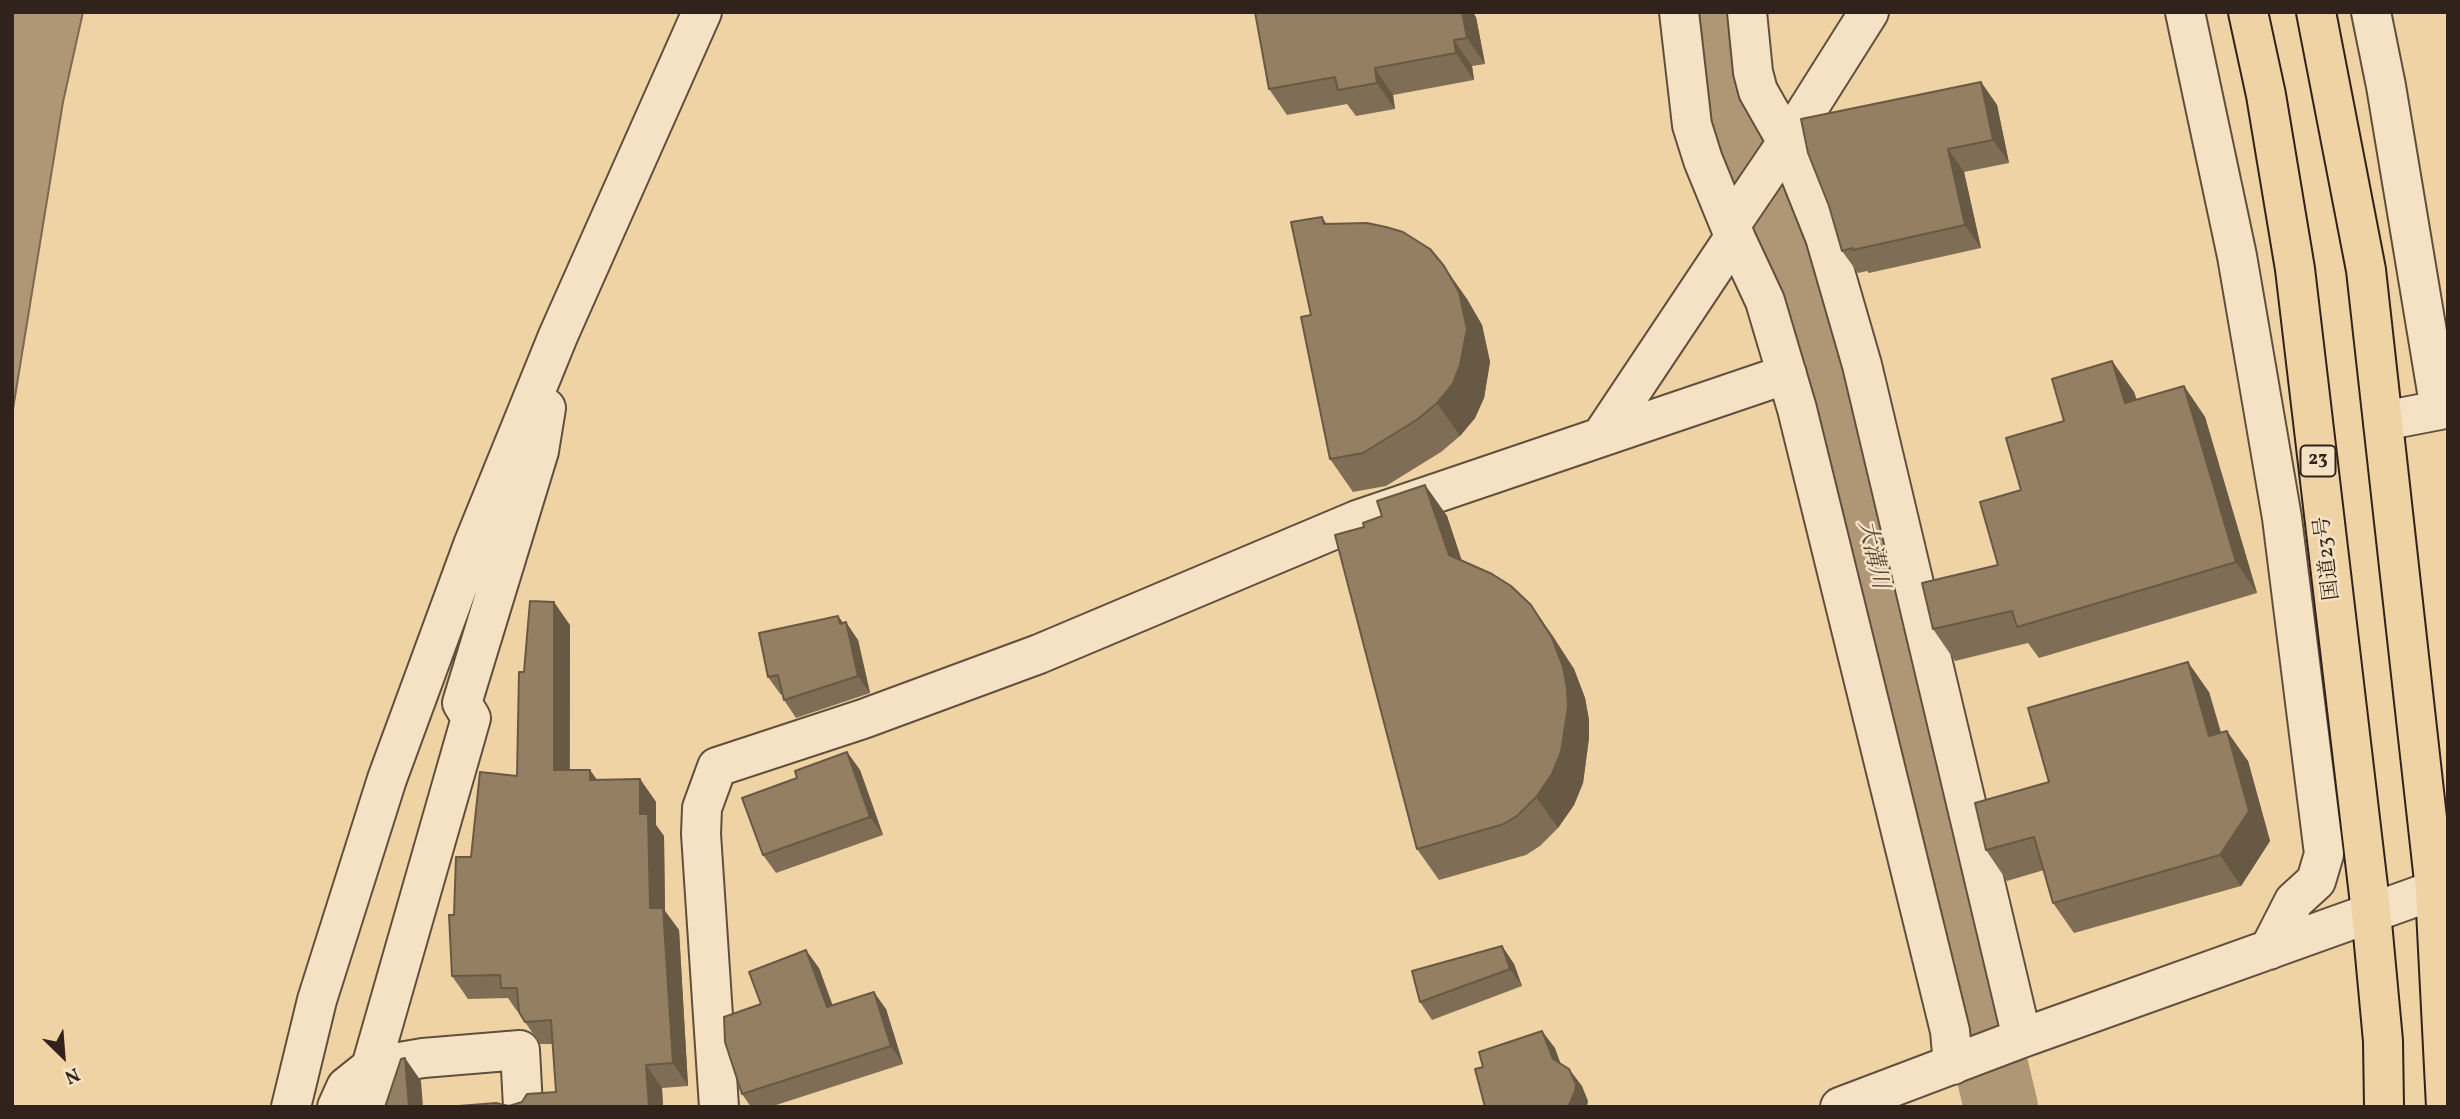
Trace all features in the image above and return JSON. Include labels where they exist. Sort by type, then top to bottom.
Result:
[{"type":"highway","name":"国道23号","points":[[2248,12],[2266,95],[2295,269],[2371,912],[2383,1041],[2384,1107]]},
{"type":"highway","points":[[2316,12],[2366,270],[2435,890],[2446,1107]]},
{"type":"street","points":[[291,1107],[317,1000],[387,779],[473,545],[558,336],[702,12]]},
{"type":"street","points":[[1679,12],[1692,125],[1703,160],[1765,301],[1787,374],[1957,1063]]},
{"type":"street","points":[[1747,12],[1753,72],[1758,91],[1825,237],[1862,365],[2017,1040]]},
{"type":"street","points":[[1601,436],[1870,12]]},
{"type":"street","points":[[2185,12],[2237,256],[2283,519],[2324,854],[2316,881],[2294,901],[2269,950]]},
{"type":"street","points":[[2371,12],[2440,410],[2383,421]]},
{"type":"street","points":[[372,1107],[378,1082],[371,1067],[471,718],[462,703],[539,451],[558,336]]},
{"type":"street","points":[[719,1107],[701,834],[702,807],[718,767],[863,719],[1014,663],[1357,520],[1787,374]]},
{"type":"street","points":[[1840,1107],[2017,1040],[2435,890]]},
{"type":"street","points":[[337,1107],[346,1087],[371,1067],[422,1058],[520,1051],[523,1107]]},
{"type":"shaded area","points":[[12,12],[83,12],[63,102],[12,415]]},
{"type":"building","points":[[1255,12],[1462,12],[1467,38],[1454,40],[1456,53],[1375,68],[1377,83],[1338,90],[1335,77],[1269,89]]},
{"type":"building","points":[[1981,82],[1993,140],[1948,149],[1965,225],[1842,251],[1829,206],[1808,153],[1801,119]]},
{"type":"building","points":[[1322,217],[1324,224],[1367,223],[1403,232],[1430,249],[1444,266],[1459,292],[1467,329],[1460,365],[1452,385],[1437,403],[1418,419],[1363,453],[1330,459],[1301,317],[1311,315],[1291,222]]},
{"type":"building","points":[[2112,361],[2125,403],[2184,386],[2236,562],[2017,627],[2012,611],[1933,629],[1922,583],[1998,565],[1980,502],[2021,490],[2006,438],[2064,421],[2052,379]]},
{"type":"building","points":[[1425,485],[1449,555],[1492,574],[1511,586],[1531,605],[1552,638],[1563,667],[1568,707],[1561,752],[1552,774],[1536,797],[1518,815],[1504,824],[1417,849],[1335,535],[1364,527],[1363,523],[1382,516],[1377,501]]},
{"type":"building","points":[[530,601],[554,602],[554,770],[590,770],[590,780],[640,779],[640,814],[648,814],[650,908],[663,908],[673,1063],[646,1065],[649,1107],[446,1107],[496,1103],[509,1106],[522,1102],[527,1094],[556,1092],[551,1020],[525,1022],[519,1012],[517,988],[501,988],[500,975],[452,976],[449,915],[454,915],[456,857],[471,857],[480,772],[517,776],[519,672],[524,672]]},
{"type":"building","points":[[838,616],[840,624],[846,622],[858,676],[784,700],[778,675],[768,677],[759,633]]},
{"type":"building","points":[[2188,662],[2209,736],[2227,731],[2249,811],[2220,855],[2053,903],[2034,837],[1986,850],[1975,803],[2049,782],[2028,708]]},
{"type":"building","points":[[847,752],[870,817],[763,855],[742,798],[797,778],[795,771]]},
{"type":"building","points":[[1502,946],[1510,969],[1420,1002],[1412,971]]},
{"type":"building","points":[[806,950],[827,1007],[874,992],[891,1046],[742,1094],[725,1042],[724,1017],[761,1004],[749,972]]},
{"type":"building","points":[[1542,1031],[1553,1059],[1569,1069],[1576,1084],[1568,1107],[1485,1107],[1475,1069],[1483,1067],[1479,1052]]},
{"type":"building","points":[[405,1058],[409,1107],[385,1107],[401,1059]]},
{"type":"waterway","name":"大溝川","points":[[1716,12],[1720,55],[1732,116],[1778,207],[1812,304],[1874,577],[2001,1107]]}]
